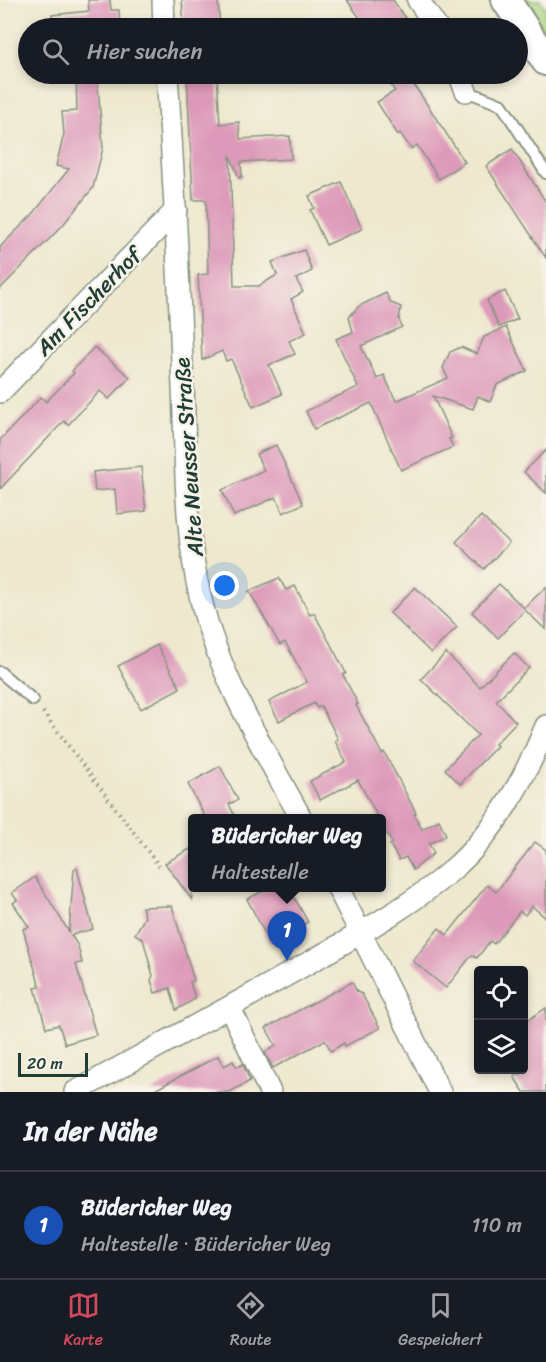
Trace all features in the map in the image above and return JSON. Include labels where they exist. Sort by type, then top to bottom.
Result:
[{"type":"main road","points":[[506,0],[518,18]]},
{"type":"main road","points":[[528,34],[546,61]]},
{"type":"street","points":[[163,0],[164,18]]},
{"type":"street","points":[[418,0],[430,18]]},
{"type":"street","name":"Alte Neusser Straße","points":[[168,84],[176,210],[189,524],[200,599],[218,656],[244,712],[298,814]]},
{"type":"street","name":"Am Fischerhof","points":[[0,392],[176,210]]},
{"type":"street","points":[[75,1092],[230,1008],[362,932],[406,906],[453,870],[483,837],[521,779],[546,726]]},
{"type":"street","points":[[340,892],[440,1092]]},
{"type":"street","points":[[230,1008],[270,1092]]},
{"type":"lane","points":[[465,84],[502,105],[546,173]]},
{"type":"lane","points":[[0,672],[33,700]]},
{"type":"path","points":[[33,700],[159,866]]},
{"type":"green space","points":[[523,0],[540,0],[546,9],[546,35]]},
{"type":"building","points":[[88,0],[110,0],[111,10],[119,10],[119,18],[52,18],[52,15],[89,11]]},
{"type":"building","points":[[182,0],[218,0],[219,18],[183,18]]},
{"type":"building","points":[[347,0],[393,0],[405,18],[360,18]]},
{"type":"building","points":[[76,84],[98,84],[103,148],[93,188],[62,226],[0,289],[0,247],[33,214],[69,169],[56,166],[64,134],[62,112],[77,111]]},
{"type":"building","points":[[187,84],[218,84],[220,124],[239,122],[240,139],[290,136],[291,159],[241,162],[242,177],[239,178],[230,155],[234,286],[259,286],[277,275],[272,262],[304,250],[312,271],[296,279],[303,292],[291,299],[306,333],[289,341],[295,354],[269,365],[282,394],[253,407],[231,359],[226,361],[222,351],[202,360],[198,275],[208,274],[206,200],[193,200]]},
{"type":"building","points":[[390,84],[414,84],[465,162],[439,179],[417,145],[411,149],[400,133],[398,135],[377,102],[395,91]]},
{"type":"building","points":[[512,149],[546,202],[546,258],[486,166]]},
{"type":"building","points":[[341,182],[362,229],[326,245],[310,210],[314,208],[309,196]]},
{"type":"building","points":[[505,291],[518,319],[499,327],[487,300]]},
{"type":"building","points":[[386,293],[391,303],[401,307],[399,320],[402,327],[361,346],[377,379],[384,375],[396,401],[448,378],[443,368],[450,352],[461,347],[477,354],[484,337],[506,327],[527,371],[497,385],[490,402],[478,396],[473,409],[433,396],[452,438],[449,439],[453,447],[401,470],[371,403],[314,429],[306,411],[358,387],[336,339],[353,332],[349,317],[359,306]]},
{"type":"building","points":[[94,347],[130,377],[109,399],[100,391],[68,425],[64,421],[0,489],[0,440],[41,397],[46,402],[74,373],[72,371]]},
{"type":"building","points":[[276,445],[303,504],[283,513],[276,497],[234,516],[222,490],[264,470],[256,454]]},
{"type":"building","points":[[546,450],[546,493],[524,472]]},
{"type":"building","points":[[141,467],[146,511],[117,514],[115,489],[95,491],[93,472]]},
{"type":"building","points":[[481,516],[509,543],[484,569],[456,542]]},
{"type":"building","points":[[279,578],[286,590],[295,586],[310,615],[314,613],[346,673],[343,675],[358,704],[356,705],[400,782],[422,829],[439,820],[446,835],[429,844],[434,853],[413,870],[406,857],[399,860],[390,845],[392,843],[386,832],[386,814],[376,814],[358,780],[320,800],[310,781],[346,762],[335,741],[338,739],[321,706],[317,708],[314,703],[279,721],[269,702],[307,682],[285,642],[280,645],[249,591]]},
{"type":"building","points":[[499,584],[524,608],[546,587],[546,630],[525,610],[498,638],[472,612]]},
{"type":"building","points":[[415,587],[457,627],[431,653],[390,613]]},
{"type":"building","points":[[157,645],[180,688],[141,709],[118,666]]},
{"type":"building","points":[[446,653],[480,687],[514,653],[529,668],[496,701],[516,722],[495,744],[497,746],[460,784],[445,769],[478,735],[421,679]]},
{"type":"building","points":[[220,766],[238,800],[229,804],[234,814],[203,814],[188,784]]},
{"type":"building","points":[[535,842],[546,850],[546,918],[532,906],[525,915],[520,911],[494,944],[490,941],[477,958],[472,955],[446,988],[413,961],[439,928],[447,935],[487,885],[496,892]]},
{"type":"building","points":[[188,850],[188,892],[192,892],[192,900],[165,863]]},
{"type":"building","points":[[77,868],[93,929],[71,935],[78,946],[82,963],[76,964],[96,1035],[65,1044],[59,1025],[46,1028],[35,988],[40,987],[23,929],[29,927],[13,903],[17,900],[12,893],[35,877],[69,932],[74,869]]},
{"type":"building","points":[[261,892],[291,892],[308,922],[270,943],[247,899]]},
{"type":"building","points":[[172,906],[194,981],[190,982],[195,999],[176,1010],[170,988],[155,993],[143,939],[135,934],[145,917],[142,907]]},
{"type":"building","points":[[352,982],[357,992],[362,994],[380,1028],[331,1051],[325,1040],[273,1068],[265,1052],[276,1046],[266,1028]]},
{"type":"building","points":[[546,1008],[546,1092],[524,1092],[514,1077],[519,1074],[528,1074],[528,1020]]},
{"type":"building","points":[[218,1056],[224,1066],[233,1061],[237,1067],[243,1064],[250,1081],[230,1092],[151,1092]]},
{"type":"place","name":"Büdericher Weg","points":[[287,961]]}]
